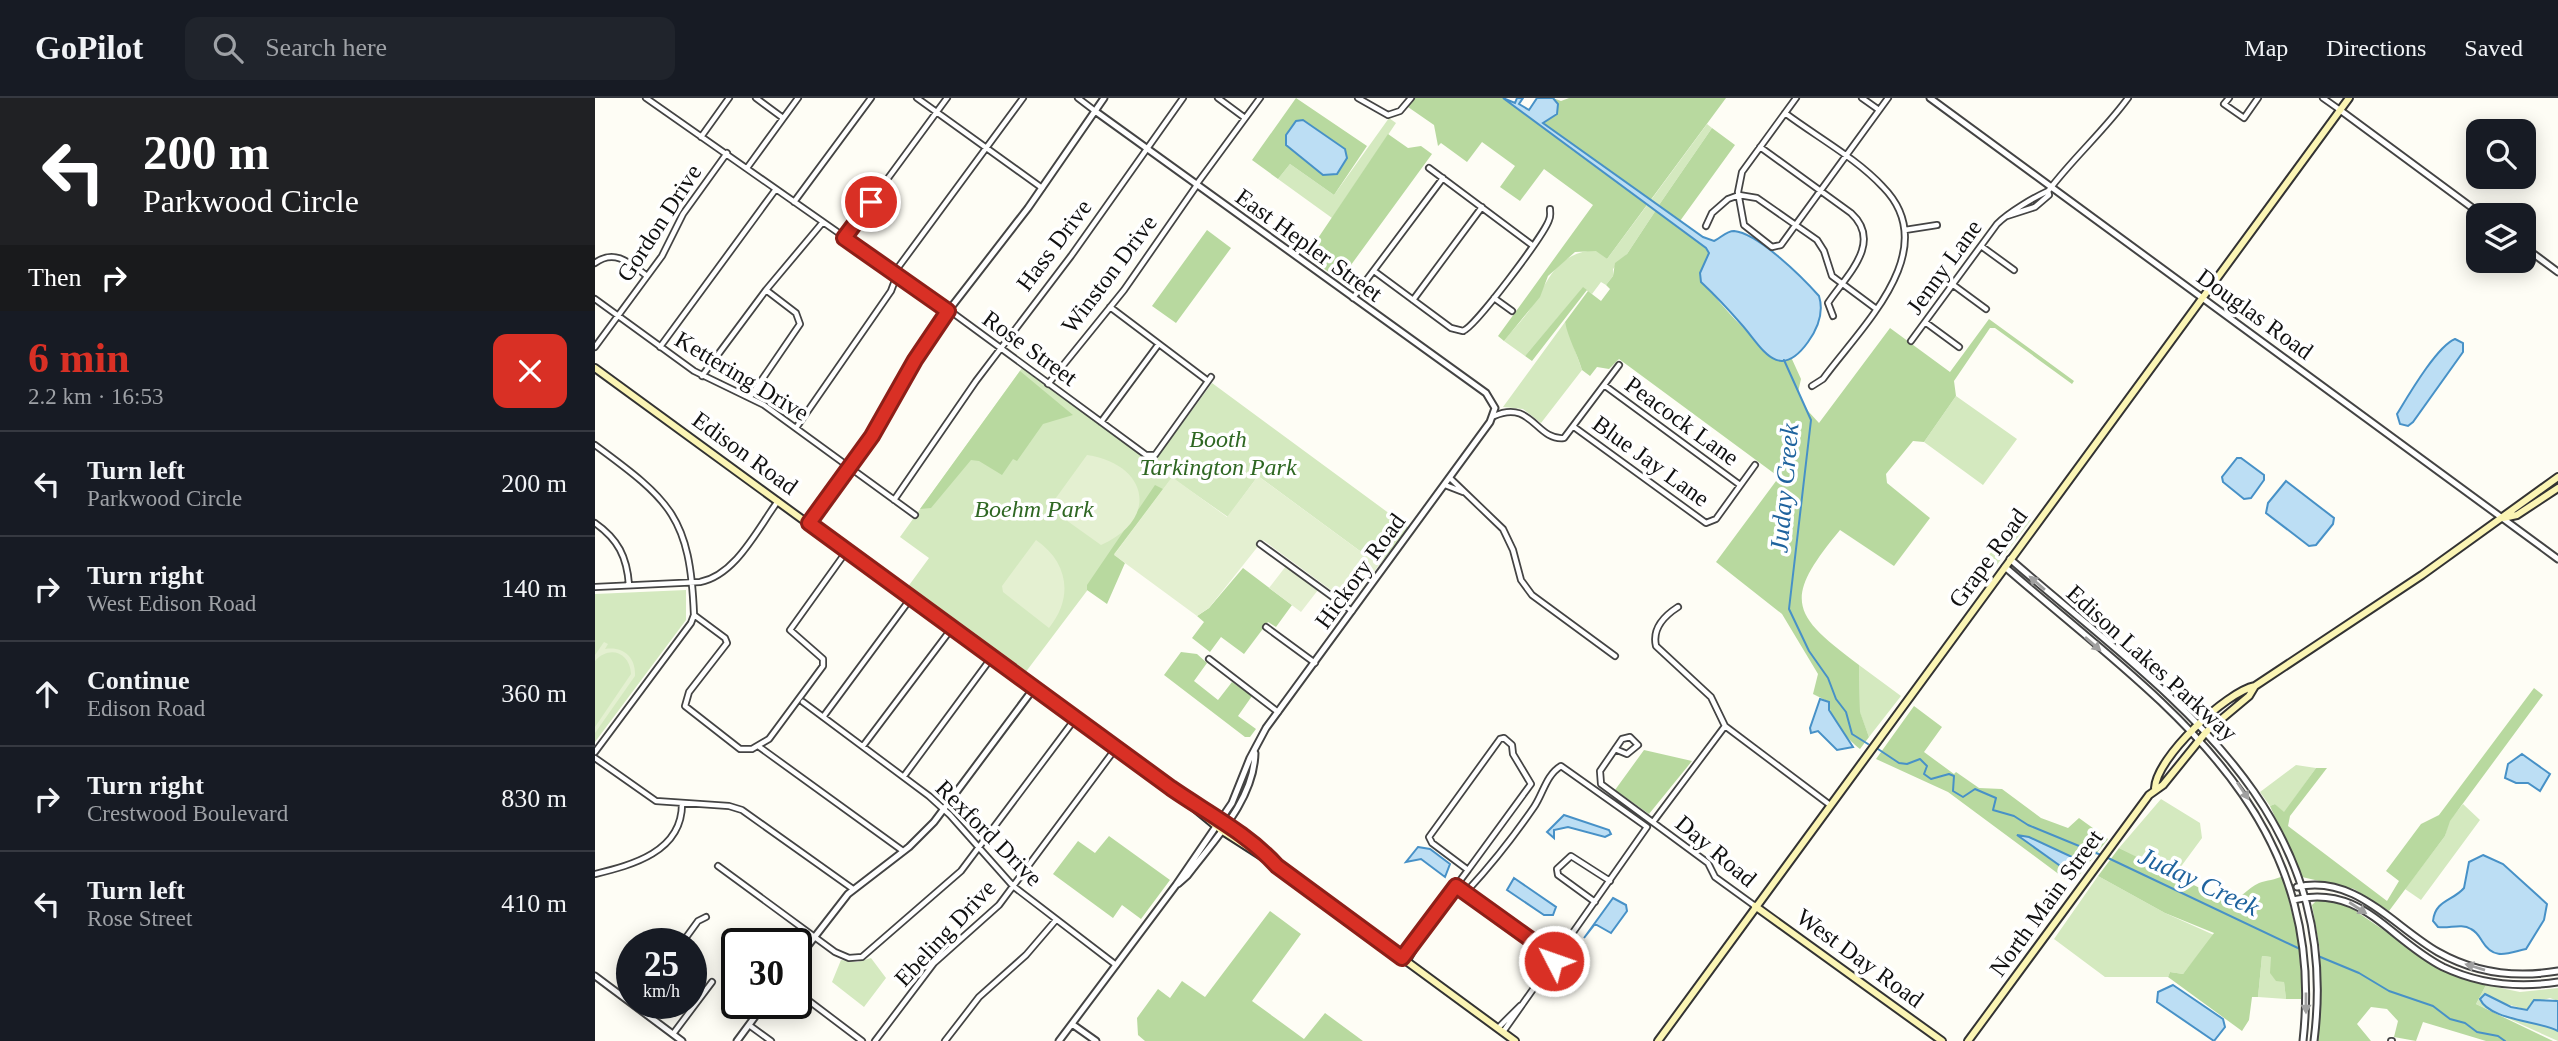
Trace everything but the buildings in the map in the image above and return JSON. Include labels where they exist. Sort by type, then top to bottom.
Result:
[{"type":"main road","name":"Grape Road","points":[[1657,1041],[2349,98]]},
{"type":"main road","name":"Edison Road","points":[[595,368],[1515,1041]]},
{"type":"main road","name":"North Main Street","points":[[2155,788],[2155,779],[2192,731],[2237,693],[2255,686],[2503,518],[2510,510],[2558,477]]},
{"type":"main road","name":"North Main Street","points":[[2503,518],[2517,515],[2558,488]]},
{"type":"main road","name":"North Main Street","points":[[1968,1041],[2155,788],[2162,785],[2200,738],[2249,696],[2255,686]]},
{"type":"main road","name":"West Day Road","points":[[1755,906],[1942,1041]]},
{"type":"street","name":"Rose Street","points":[[646,98],[727,153],[1146,455],[1153,456],[1210,379],[1158,345]]},
{"type":"street","points":[[701,136],[729,98]]},
{"type":"street","points":[[756,98],[783,118]]},
{"type":"street","points":[[747,168],[798,98]]},
{"type":"street","points":[[795,202],[871,98]]},
{"type":"street","points":[[917,98],[1042,188]]},
{"type":"street","points":[[844,238],[947,98]]},
{"type":"street","points":[[796,428],[891,290],[896,274],[1023,98]]},
{"type":"street","points":[[1078,98],[1095,111]]},
{"type":"street","points":[[809,523],[850,468],[948,311],[1042,188],[1104,98]]},
{"type":"street","name":"Hass Drive","points":[[894,500],[999,348],[1071,256],[1183,98]]},
{"type":"street","points":[[1218,98],[1245,118]]},
{"type":"street","name":"Winston Drive","points":[[1048,384],[1110,307],[1260,98]]},
{"type":"street","points":[[1358,98],[1388,115],[1396,113],[1411,98]]},
{"type":"street","points":[[1796,98],[1742,172],[1739,195],[1744,225],[1769,246],[1781,245],[1888,98]]},
{"type":"street","points":[[1862,98],[1879,110]]},
{"type":"street","name":"Douglas Road","points":[[1930,98],[2050,189],[2558,558]]},
{"type":"street","name":"Jenny Lane","points":[[1911,341],[1981,246],[2007,216],[2039,204],[2049,195],[2050,189],[2071,161],[2107,128],[2129,98]]},
{"type":"street","points":[[2229,98],[2224,104],[2244,118],[2258,98]]},
{"type":"street","points":[[2323,98],[2466,203]]},
{"type":"street","name":"East Hepler Street","points":[[1095,111],[1486,393],[1494,403],[1494,414]]},
{"type":"street","points":[[1785,113],[1885,188],[1898,206],[1905,230],[1902,266],[1823,379],[1812,386]]},
{"type":"street","points":[[1761,146],[1855,217],[1864,234],[1863,253],[1827,304],[1833,316]]},
{"type":"street","name":"Gordon Drive","points":[[595,347],[667,249],[688,205],[727,153]]},
{"type":"street","points":[[1429,168],[1532,245]]},
{"type":"street","points":[[1353,298],[1443,178]]},
{"type":"street","points":[[660,347],[776,189]]},
{"type":"street","points":[[1706,226],[1706,221],[1717,208],[1739,195],[1766,203],[1819,243],[1830,271],[1842,284],[1875,308]]},
{"type":"street","points":[[1413,300],[1482,208]]},
{"type":"street","points":[[1374,271],[1451,328],[1463,333],[1473,325],[1494,298],[1549,222],[1550,209]]},
{"type":"street","points":[[702,376],[766,290],[823,222]]},
{"type":"street","points":[[1905,230],[1937,225]]},
{"type":"street","points":[[1981,246],[2014,271]]},
{"type":"street","points":[[595,263],[607,256],[619,257],[647,276]]},
{"type":"street","points":[[2536,256],[2558,272]]},
{"type":"street","points":[[1952,284],[1986,309]]},
{"type":"street","points":[[750,397],[796,333],[799,317],[766,290]]},
{"type":"street","points":[[1494,298],[1511,311]]},
{"type":"street","name":"Kettering Drive","points":[[595,299],[702,376],[750,397],[796,428],[915,515]]},
{"type":"street","points":[[1101,422],[1158,345],[1110,307]]},
{"type":"street","points":[[1925,322],[1959,347]]},
{"type":"street","points":[[1494,414],[1518,411],[1559,439],[1566,437],[1619,365]]},
{"type":"street","name":"Peacock Lane","points":[[1604,385],[1739,485]]},
{"type":"street","name":"Hickory Road","points":[[1059,1041],[1221,825],[1255,750],[1278,712],[1494,414]]},
{"type":"street","name":"Blue Jay Lane","points":[[1574,427],[1707,523],[1716,519],[1739,485]]},
{"type":"street","points":[[595,445],[650,486],[668,506],[687,543],[693,583],[694,615],[691,623],[595,752]]},
{"type":"street","points":[[1739,485],[1755,465]]},
{"type":"street","points":[[1450,478],[1463,492],[1485,508],[1503,529],[1513,550],[1521,580],[1532,595],[1615,656]]},
{"type":"street","points":[[1445,485],[1463,492]]},
{"type":"street","points":[[595,587],[693,583],[713,579],[725,571],[778,501]]},
{"type":"street","points":[[595,523],[620,547],[626,560],[629,585]]},
{"type":"street","points":[[1260,544],[1352,611]]},
{"type":"street","points":[[694,615],[727,641],[684,700],[687,710],[746,751],[769,739],[823,666],[823,659],[790,630],[847,551]]},
{"type":"street","name":"Edison Lakes Parkway","points":[[2010,559],[2200,724],[2247,778],[2266,808],[2286,847],[2304,898],[2313,938],[2316,969],[2314,1041]]},
{"type":"street","name":"Edison Lakes Parkway","points":[[2005,567],[2200,738],[2238,784],[2256,812],[2276,850],[2294,900],[2302,936],[2305,964],[2304,1041]]},
{"type":"street","points":[[823,717],[911,598]]},
{"type":"street","points":[[1678,607],[1668,614],[1656,630],[1656,646],[1711,697],[1724,726],[1830,805]]},
{"type":"street","points":[[1266,627],[1315,663]]},
{"type":"street","points":[[863,746],[952,628]]},
{"type":"street","points":[[904,776],[992,657]]},
{"type":"street","points":[[1209,659],[1278,712]]},
{"type":"street","points":[[812,939],[853,889],[903,851],[944,809],[1034,688]]},
{"type":"street","name":"Rexford Drive","points":[[803,702],[904,776],[944,809],[1013,886],[1116,965]]},
{"type":"street","points":[[717,866],[844,956],[867,955],[901,919],[948,884],[1075,718]]},
{"type":"street","points":[[1653,822],[1724,726]]},
{"type":"street","points":[[1625,737],[1637,744],[1627,754],[1615,749],[1625,737]]},
{"type":"street","points":[[1405,960],[1417,948],[1424,930],[1458,888],[1468,870],[1531,784],[1513,754],[1512,745],[1504,738],[1429,837],[1432,844],[1468,870]]},
{"type":"street","points":[[758,746],[903,851]]},
{"type":"street","name":"Ebeling Drive","points":[[875,1041],[934,963],[985,919],[1013,886],[1116,748]]},
{"type":"street","name":"Day Road","points":[[1615,749],[1600,771],[1598,780],[1708,863],[1715,877],[1755,906]]},
{"type":"street","points":[[595,758],[651,799],[682,804],[729,806],[742,810],[853,889]]},
{"type":"street","points":[[1458,888],[1468,890],[1491,866],[1540,799],[1552,773],[1561,766],[1647,827],[1555,957],[1553,965],[1501,1030]]},
{"type":"street","points":[[595,874],[637,862],[661,847],[677,829],[682,804]]},
{"type":"street","points":[[1595,902],[1558,875],[1557,869],[1571,856],[1610,881]]},
{"type":"street","points":[[2290,889],[2329,885],[2350,892],[2438,952],[2475,968],[2521,975],[2558,971]]},
{"type":"street","points":[[1458,888],[1555,957]]},
{"type":"street","points":[[2294,900],[2328,896],[2347,901],[2419,952],[2459,974],[2499,984],[2558,982]]},
{"type":"street","points":[[693,928],[706,917]]},
{"type":"street","points":[[945,1041],[979,997],[1026,955],[1056,920]]},
{"type":"street","points":[[595,976],[616,990]]},
{"type":"street","points":[[673,1034],[712,982]]},
{"type":"street","points":[[812,1003],[862,1041]]},
{"type":"street","points":[[654,1019],[682,1041]]},
{"type":"street","points":[[737,1041],[753,1019]]},
{"type":"street","points":[[1072,1024],[1096,1041]]},
{"type":"street","points":[[749,1025],[771,1041]]},
{"type":"green space","points":[[1296,98],[1367,146],[1334,195],[1290,164],[1278,179],[1252,160]]},
{"type":"green space","points":[[1413,98],[1503,98],[1532,120],[1543,123],[1558,104],[1553,98],[1561,101],[1569,98],[1726,98],[1607,259],[1596,251],[1575,252],[1548,276],[1540,297],[1504,341],[1498,336],[1593,205],[1544,169],[1520,201],[1500,187],[1515,166],[1482,142],[1467,162],[1441,143],[1438,146],[1434,125],[1408,107]]},
{"type":"green space","points":[[1389,118],[1396,123],[1332,218],[1278,179],[1290,164],[1334,195]]},
{"type":"green space","points":[[1707,124],[1712,128],[1659,205],[1651,200]]},
{"type":"green space","points":[[1712,128],[1735,145],[1680,221],[1659,205]]},
{"type":"green space","points":[[1388,134],[1408,148],[1421,146],[1432,154],[1340,280],[1306,256]]},
{"type":"green space","points":[[1648,204],[1656,210],[1627,254],[1613,269],[1613,276],[1606,285],[1601,282],[1592,294],[1583,288],[1525,356],[1504,341],[1529,310],[1550,276],[1564,261],[1583,252],[1596,250],[1607,259]]},
{"type":"green space","points":[[1656,210],[1706,248],[1709,253],[1700,273],[1714,295],[1735,319],[1778,361],[1791,357],[1801,379],[1798,392],[1808,411],[1819,423],[1890,328],[1950,372],[1989,319],[2074,381],[2072,384],[1995,328],[1990,328],[1954,381],[1956,396],[1924,442],[1913,441],[1886,474],[1887,483],[1930,518],[1894,566],[1840,530],[1809,573],[1803,590],[1802,604],[1808,618],[1819,632],[1859,665],[1860,712],[1869,737],[1860,749],[1840,728],[1832,715],[1829,702],[1813,694],[1818,674],[1782,614],[1716,562],[1779,477],[1619,359],[1609,369],[1597,367],[1590,376],[1582,370],[1570,340],[1565,322],[1588,291],[1601,301],[1610,289],[1606,285],[1613,276],[1615,263],[1627,254]]},
{"type":"green space","points":[[1207,230],[1231,248],[1176,323],[1152,306]]},
{"type":"green space","points":[[1583,287],[1587,290],[1532,361],[1525,356]]},
{"type":"green space","points":[[1565,322],[1582,370],[1541,423],[1523,409],[1503,407]]},
{"type":"green space","name":"Boehm Park","points":[[1022,368],[1153,463],[1212,383],[1409,528],[1379,565],[1258,476],[1228,517],[1172,478],[1025,673],[907,588],[929,558],[900,537]]},
{"type":"green space","points":[[1020,371],[1073,415],[1043,424],[1017,461],[1013,459],[1002,475],[979,461],[971,460],[931,508],[920,509]]},
{"type":"green space","points":[[1956,396],[2017,439],[1983,485],[1924,442]]},
{"type":"green space","points":[[1087,455],[1108,460],[1123,469],[1134,481],[1139,494],[1139,507],[1132,521],[1120,534],[1101,545],[1052,510],[1053,502]]},
{"type":"green space","points":[[1258,476],[1379,565],[1350,604],[1263,540],[1209,608],[1197,616],[1114,555],[1172,477],[1227,517]]},
{"type":"green space","points":[[1155,485],[1163,489],[1114,554],[1125,563],[1107,604],[1087,590],[1087,585]]},
{"type":"green space","points":[[2018,511],[2031,520],[1996,566],[1986,559],[2017,518]]},
{"type":"green space","points":[[1036,540],[1055,559],[1064,581],[1062,604],[1049,628],[1003,592],[1002,586]]},
{"type":"green space","points":[[1286,566],[1318,590],[1301,612],[1269,588]]},
{"type":"green space","points":[[1243,568],[1292,605],[1276,627],[1268,622],[1244,654],[1221,637],[1210,652],[1192,638],[1204,622],[1197,616],[1209,608]]},
{"type":"green space","points":[[686,590],[686,620],[595,742],[595,594]]},
{"type":"green space","points":[[604,642],[608,644],[605,649],[623,651],[631,658],[635,676],[595,733],[595,727],[631,674],[627,660],[618,653],[606,653],[595,661],[595,655]]},
{"type":"green space","points":[[1181,652],[1197,654],[1207,663],[1194,681],[1218,700],[1232,682],[1252,696],[1238,716],[1256,729],[1250,737],[1245,737],[1164,675]]},
{"type":"green space","points":[[1859,665],[1901,696],[1869,737],[1860,713]]},
{"type":"green space","points":[[2534,688],[2543,695],[2450,821],[2445,836],[2389,911],[2354,889],[2302,877],[2270,806],[2275,804],[2284,812],[2316,768],[2327,768],[2290,816],[2288,826],[2387,901],[2399,881],[2386,871],[2421,824],[2439,815]]},
{"type":"green space","points":[[1914,706],[1942,727],[1924,752],[1954,774],[1956,772],[1979,788],[2002,789],[2041,818],[2068,828],[2079,818],[2108,839],[2072,884],[1948,792],[1876,759]]},
{"type":"green space","points":[[1644,750],[1692,761],[1649,814],[1615,790]]},
{"type":"green space","points":[[2296,765],[2316,768],[2284,813],[2275,804],[2270,806],[2260,792]]},
{"type":"green space","points":[[2161,799],[2200,823],[2202,838],[2174,876],[2119,848]]},
{"type":"green space","points":[[2463,804],[2480,820],[2421,900],[2405,889],[2445,836],[2449,821]]},
{"type":"green space","points":[[1109,836],[1170,880],[1141,919],[1122,905],[1113,918],[1053,874],[1078,841],[1095,853]]},
{"type":"green space","points":[[2119,848],[2228,902],[2259,883],[2283,876],[2298,938],[2303,999],[2286,999],[2284,982],[2276,981],[2270,973],[2271,957],[2262,956],[2258,997],[2252,997],[2249,1020],[2242,1031],[2168,977],[2170,972],[2183,974],[2214,933],[2165,913],[2098,876]]},
{"type":"green space","points":[[2098,876],[2165,913],[2214,935],[2183,974],[2170,972],[2168,977],[2105,977],[2054,939]]},
{"type":"green space","points":[[2319,898],[2344,903],[2436,966],[2486,985],[2476,1004],[2553,1041],[2486,1041],[2423,1022],[2416,1041],[2394,1037],[2398,1021],[2387,1009],[2371,1007],[2357,1024],[2371,1041],[2318,1041],[2320,950],[2312,905]]},
{"type":"green space","points":[[1270,911],[1301,934],[1252,1001],[1304,1039],[1325,1013],[1363,1041],[1145,1041],[1138,1035],[1137,1018],[1158,989],[1170,998],[1182,981],[1205,997]]},
{"type":"green space","points":[[2262,956],[2271,957],[2284,982],[2286,999],[2258,997]]},
{"type":"green space","points":[[871,958],[886,978],[864,1007],[832,982],[841,960],[857,962]]},
{"type":"green space","points":[[2486,985],[2520,992],[2558,988],[2558,1001],[2550,998],[2530,1004],[2528,1010],[2503,1003],[2484,1006],[2517,1020],[2540,1022],[2558,1031],[2558,1041],[2476,1004]]},
{"type":"water","points":[[1503,98],[1515,103],[1517,98],[1523,98],[1519,104],[1529,110],[1537,98],[1553,98],[1558,104],[1557,114],[1543,123],[1703,237],[1714,241],[1734,231],[1755,239],[1767,248],[1819,296],[1819,320],[1808,342],[1788,360],[1779,361],[1763,351],[1701,282],[1700,273],[1709,253],[1706,248]]},
{"type":"water","points":[[1303,120],[1345,149],[1347,158],[1337,174],[1323,175],[1286,145],[1286,135],[1296,121]]},
{"type":"water","points":[[2455,339],[2463,343],[2463,352],[2413,422],[2408,426],[2400,424],[2397,414],[2415,384],[2440,351]]},
{"type":"water","points":[[2237,458],[2241,458],[2264,475],[2264,480],[2251,498],[2244,499],[2223,482],[2222,477]]},
{"type":"water","points":[[2286,481],[2334,518],[2333,524],[2316,545],[2309,546],[2266,513],[2268,503]]},
{"type":"water","points":[[1820,699],[1829,702],[1829,710],[1853,747],[1837,750],[1818,731],[1811,733],[1810,728]]},
{"type":"water","points":[[2522,754],[2550,774],[2540,791],[2528,783],[2516,783],[2505,778],[2508,764]]},
{"type":"water","points":[[1564,815],[1609,830],[1611,834],[1605,837],[1568,827],[1554,830],[1554,838],[1547,832]]},
{"type":"water","points":[[2017,835],[2029,837],[2072,857],[2073,863],[2066,870]]},
{"type":"water","points":[[1418,847],[1430,849],[1450,864],[1445,877],[1421,859],[1406,862]]},
{"type":"water","points":[[2483,855],[2503,864],[2547,904],[2544,920],[2526,949],[2507,954],[2496,953],[2471,929],[2463,926],[2438,927],[2433,921],[2437,909],[2464,888],[2469,862]]},
{"type":"water","points":[[1514,878],[1556,907],[1553,915],[1544,915],[1507,890]]},
{"type":"water","points":[[1613,898],[1626,905],[1627,911],[1611,933],[1595,924],[1584,938]]},
{"type":"water","points":[[2173,985],[2223,1019],[2225,1027],[2214,1041],[2157,1002],[2158,992]]},
{"type":"water","points":[[2485,994],[2511,1007],[2527,1010],[2534,1000],[2558,1001],[2558,1031],[2493,1011],[2480,999]]},
{"type":"waterway","name":"Juday Creek","points":[[1784,360],[1811,420],[1789,609],[1809,651],[1828,678],[1836,699],[1846,712],[1852,734],[1868,744]]},
{"type":"waterway","name":"Juday Creek","points":[[1878,749],[1899,763],[1907,764],[1920,759],[1927,766],[1924,774],[1931,779],[1949,774],[1954,776],[1953,791],[1963,797],[1975,789],[1996,798],[1993,810],[2014,816],[2028,825],[2101,855]]},
{"type":"waterway","name":"Juday Creek","points":[[2106,857],[2300,949]]},
{"type":"waterway","name":"Juday Creek","points":[[2318,956],[2359,973],[2389,991],[2433,1006],[2450,1019],[2465,1023],[2477,1032],[2498,1036],[2505,1041]]},
{"type":"route","points":[[871,202],[844,238],[948,311],[932,332],[872,436],[809,523],[1171,788],[1216,816],[1266,854],[1277,866],[1402,958],[1456,886],[1477,904],[1492,911],[1555,957],[1554,961]]},
{"type":"park label","name":"Booth Tarkington Park","points":[[1218,453]]}]
